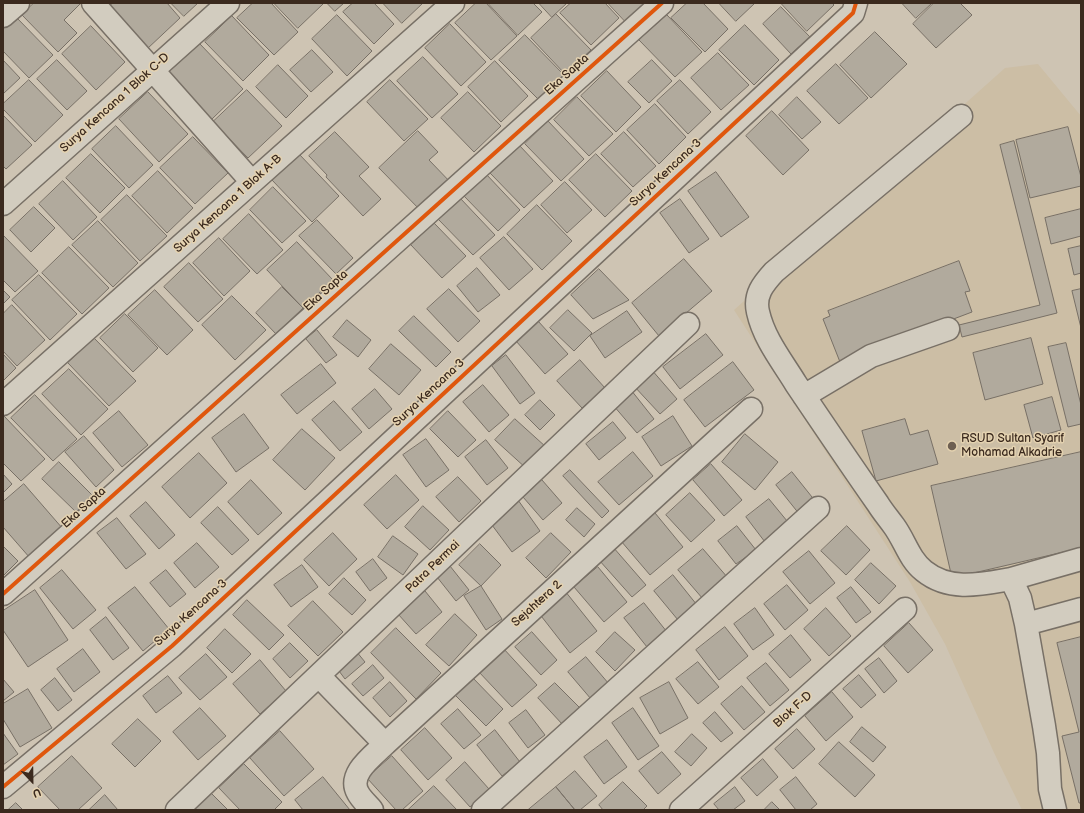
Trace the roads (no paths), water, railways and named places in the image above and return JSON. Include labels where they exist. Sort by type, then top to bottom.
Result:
[{"type":"street","points":[[3,16],[18,3]]},
{"type":"street","points":[[92,3],[252,182]]},
{"type":"street","name":"Surya Kencana 1 Blok C-D","points":[[3,204],[228,3]]},
{"type":"street","name":"Surya Kencana 1 Blok A-B","points":[[3,404],[453,3]]},
{"type":"street","name":"Eka Sapta","points":[[3,594],[662,3]]},
{"type":"street","name":"Surya Kencana 3","points":[[3,787],[178,640],[853,13],[856,3]]},
{"type":"street","points":[[961,116],[774,272],[762,285],[757,298],[758,311],[763,327],[774,349],[804,396],[895,527],[910,557],[924,571],[939,580],[956,585],[979,585],[1011,579],[1081,559]]},
{"type":"street","name":"Patra Permai","points":[[177,810],[688,324]]},
{"type":"street","points":[[804,396],[871,356],[948,329]]},
{"type":"street","name":"Sejahtera 2","points":[[372,810],[358,793],[354,782],[359,771],[385,744],[751,409]]},
{"type":"street","points":[[482,810],[818,508]]},
{"type":"street","points":[[1011,579],[1020,598],[1026,624],[1044,726],[1048,753],[1050,789],[1055,810]]},
{"type":"street","name":"Blok F-D","points":[[682,810],[905,609]]},
{"type":"street","points":[[1026,624],[1081,609]]},
{"type":"street","points":[[319,676],[385,744]]},
{"type":"place","name":"RSUD Sultan Syarif Mohamad Alkadrie","points":[[952,446]]}]
